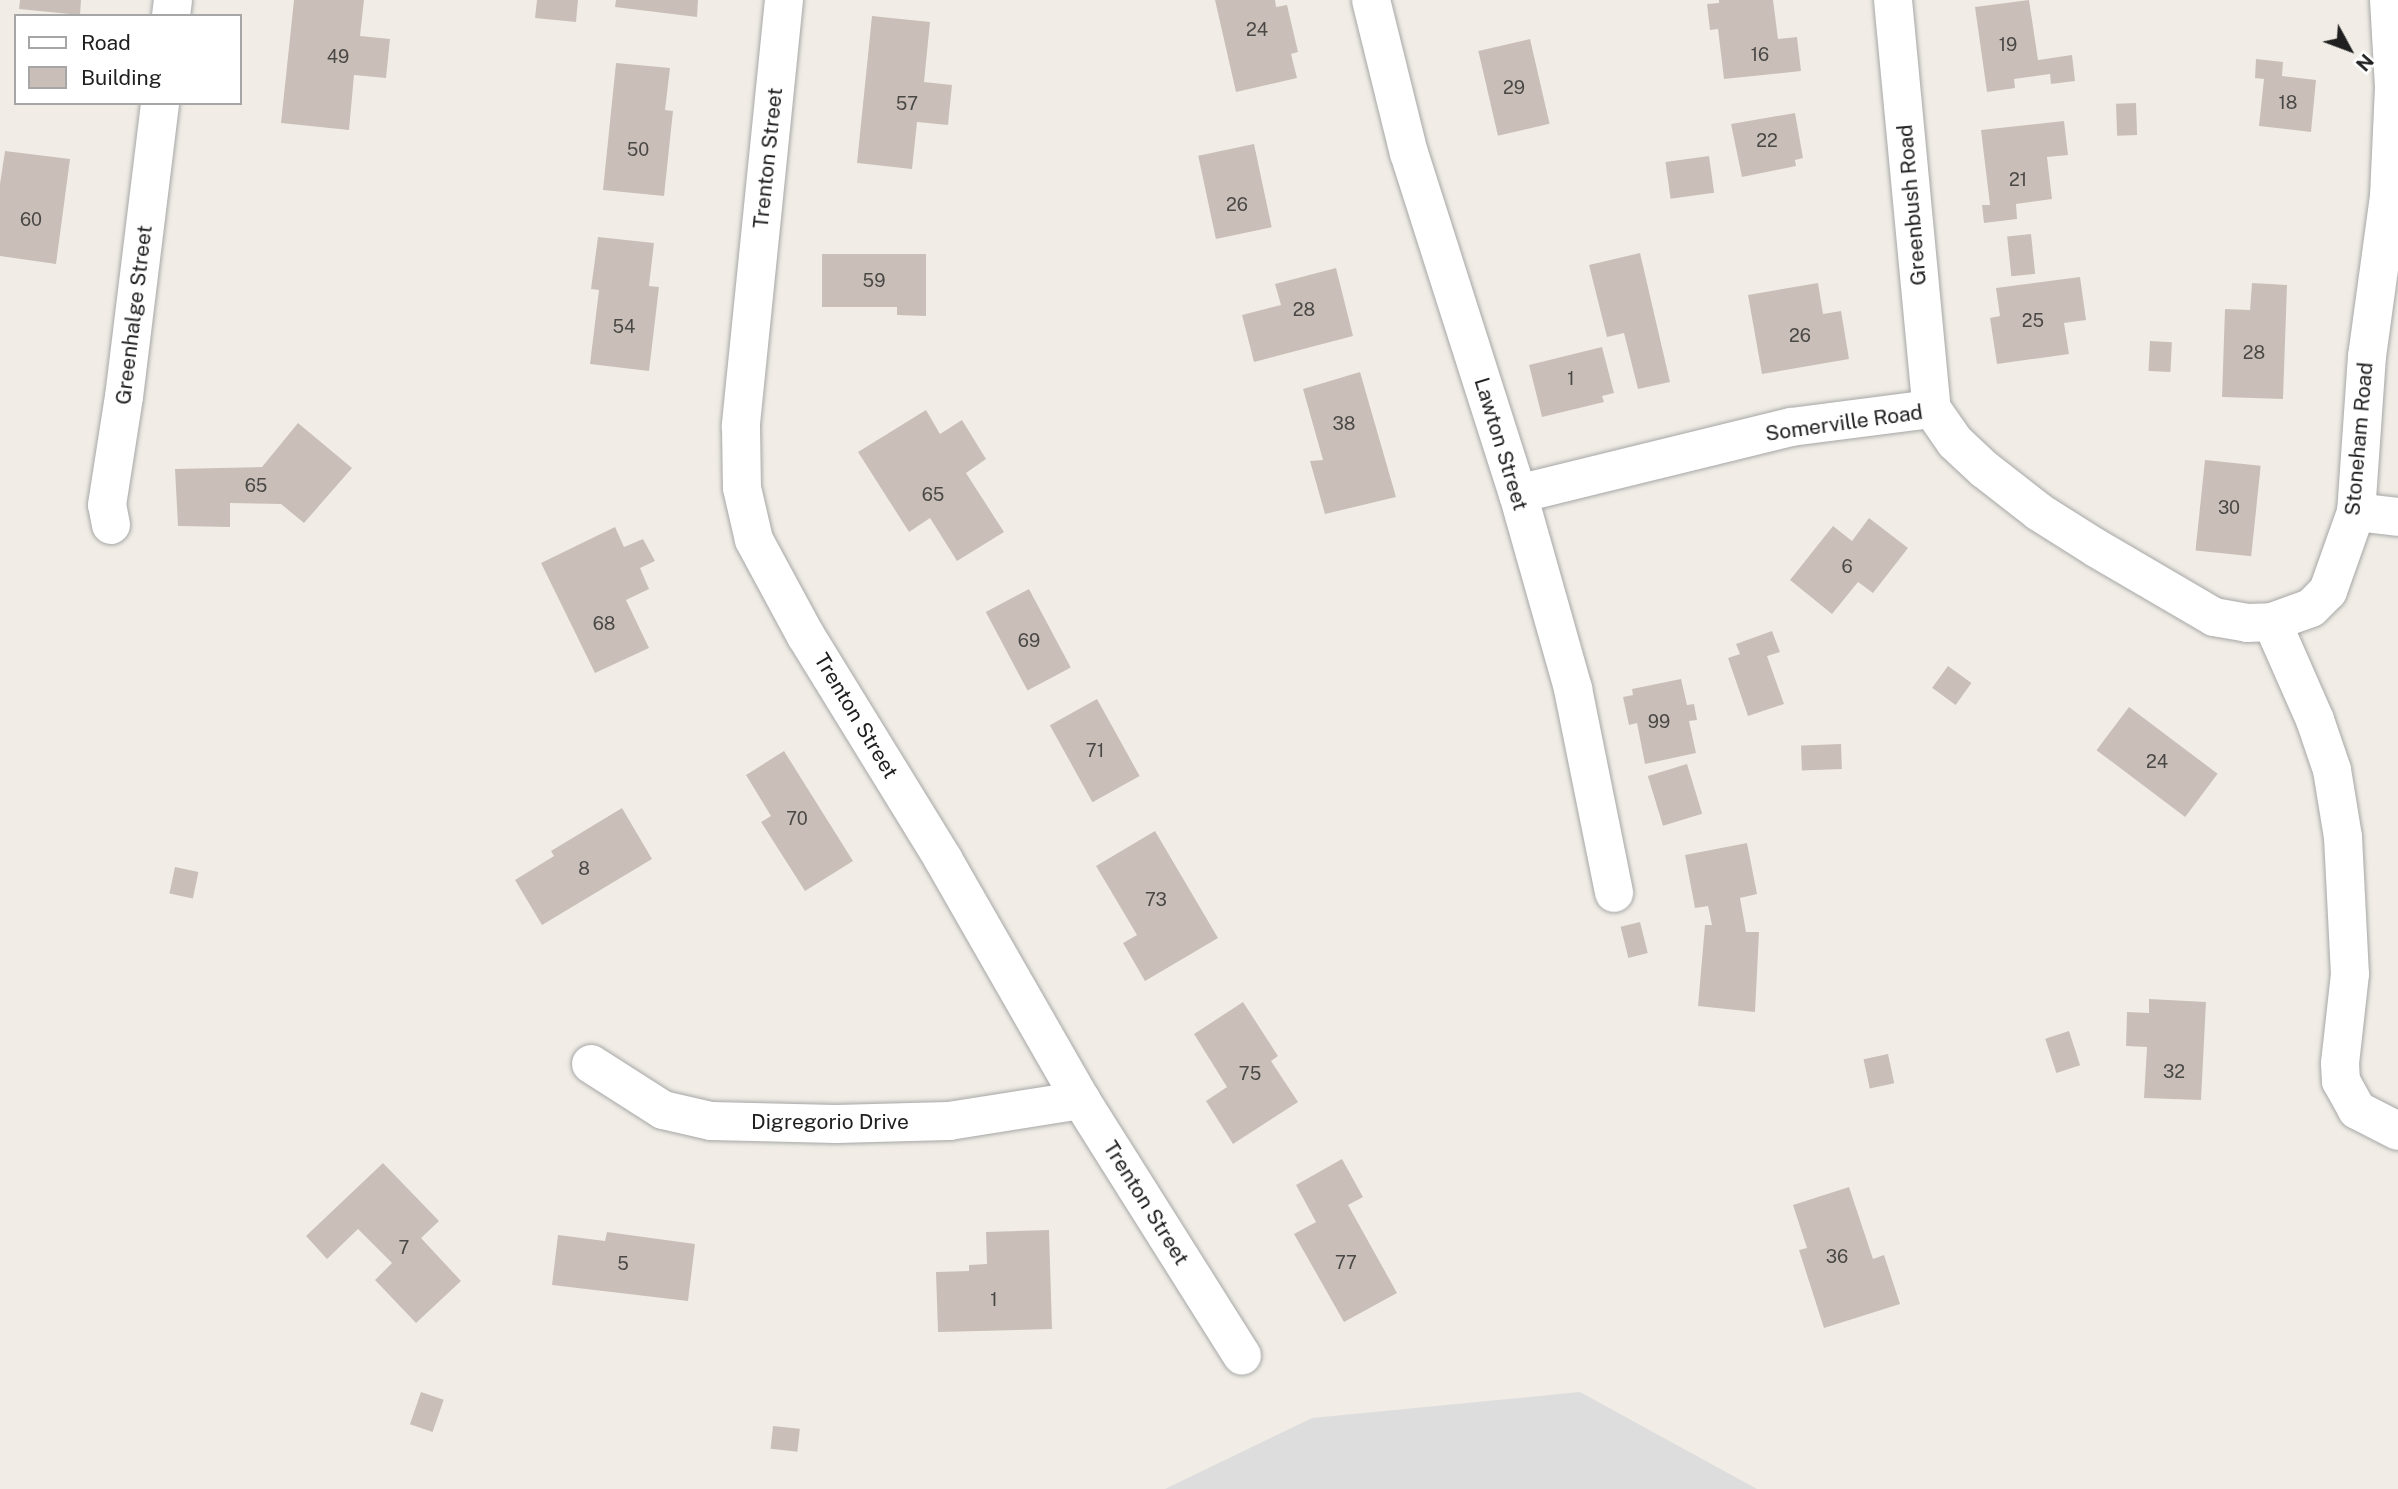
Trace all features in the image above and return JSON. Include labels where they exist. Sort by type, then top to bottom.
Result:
[{"type":"street","name":"Trenton Street","points":[[784,0],[741,428],[742,488],[754,540],[806,636],[943,859],[1081,1100],[1242,1356]]},
{"type":"street","name":"Lawton Street","points":[[1371,0],[1418,185],[1518,494],[1573,689],[1614,893]]},
{"type":"street","name":"Greenbush Road","points":[[1894,0],[1932,409]]},
{"type":"street","name":"Stoneham Road","points":[[2272,622],[2311,608],[2328,591],[2356,512],[2367,356],[2389,196],[2394,87],[2389,0]]},
{"type":"street","name":"Greenhalge Street","points":[[111,525],[107,505],[124,397],[160,105]]},
{"type":"street","name":"Somerville Road","points":[[1518,494],[1791,427],[1932,409],[1955,442],[1984,469],[2039,512],[2096,548],[2214,617],[2246,623],[2272,622]]},
{"type":"street","points":[[2356,512],[2398,517]]},
{"type":"street","points":[[2272,622],[2315,720],[2332,770],[2343,837],[2350,974],[2341,1081],[2357,1110],[2398,1131]]},
{"type":"street","name":"Digregorio Drive","points":[[592,1063],[663,1110],[711,1121],[836,1124],[949,1121],[1081,1100]]},
{"type":"shaded area","points":[[1580,1392],[1757,1489],[1165,1489],[1312,1418]]},
{"type":"building","points":[[20,0],[81,0],[80,14],[19,9]]},
{"type":"building","points":[[294,0],[364,0],[360,36],[390,39],[386,78],[354,75],[349,130],[281,123]]},
{"type":"building","points":[[537,0],[578,0],[576,22],[535,18]]},
{"type":"building","points":[[616,0],[698,0],[697,17],[615,7]]},
{"type":"building","points":[[1215,0],[1275,0],[1276,7],[1287,5],[1298,52],[1291,54],[1297,78],[1236,92]]},
{"type":"building","points":[[1719,0],[1773,0],[1778,39],[1797,37],[1801,71],[1724,79],[1718,29],[1710,30],[1707,4],[1719,3]]},
{"type":"building","points":[[2029,0],[2038,60],[2072,55],[2075,81],[2051,84],[2050,74],[2014,79],[2015,88],[1987,92],[1975,7]]},
{"type":"building","points":[[872,16],[930,22],[924,82],[952,85],[948,125],[917,122],[912,169],[857,163]]},
{"type":"building","points":[[1530,39],[1550,124],[1498,136],[1478,51]]},
{"type":"building","points":[[2256,59],[2283,62],[2282,76],[2316,80],[2311,132],[2259,126],[2264,79],[2255,78]]},
{"type":"building","points":[[616,63],[670,68],[665,110],[673,111],[664,196],[603,190]]},
{"type":"building","points":[[2136,103],[2137,135],[2117,136],[2116,104]]},
{"type":"building","points":[[1795,113],[1803,158],[1795,160],[1796,166],[1742,177],[1731,124]]},
{"type":"building","points":[[2064,121],[2068,155],[2047,157],[2052,199],[2016,204],[2017,219],[1984,223],[1982,205],[1990,205],[1981,130]]},
{"type":"building","points":[[1254,144],[1272,227],[1216,239],[1198,156]]},
{"type":"building","points":[[5,151],[70,159],[56,264],[0,256],[0,184]]},
{"type":"building","points":[[1709,156],[1714,193],[1671,199],[1665,162]]},
{"type":"building","points":[[2031,234],[2035,274],[2011,276],[2007,237]]},
{"type":"building","points":[[598,237],[654,243],[649,286],[659,287],[649,371],[590,364],[599,290],[591,289]]},
{"type":"building","points":[[1640,253],[1670,382],[1638,389],[1624,333],[1607,337],[1589,265]]},
{"type":"building","points":[[822,254],[926,254],[926,316],[897,315],[897,307],[822,307]]},
{"type":"building","points":[[1336,268],[1353,336],[1254,362],[1242,315],[1281,305],[1275,284]]},
{"type":"building","points":[[2080,277],[2086,320],[2064,323],[2069,354],[1997,364],[1990,318],[2000,316],[1996,288]]},
{"type":"building","points":[[1818,283],[1823,314],[1841,311],[1849,359],[1762,374],[1748,295]]},
{"type":"building","points":[[2252,283],[2287,285],[2283,399],[2222,397],[2225,309],[2250,310]]},
{"type":"building","points":[[2150,341],[2172,342],[2170,372],[2148,371]]},
{"type":"building","points":[[1602,347],[1614,393],[1602,396],[1604,402],[1542,417],[1529,365]]},
{"type":"building","points":[[1360,372],[1396,497],[1325,514],[1310,461],[1323,460],[1303,389]]},
{"type":"building","points":[[926,410],[940,434],[962,420],[986,459],[966,473],[1004,532],[957,561],[930,518],[909,532],[858,452]]},
{"type":"building","points":[[298,423],[352,468],[304,523],[281,504],[230,503],[230,527],[178,526],[175,469],[262,467]]},
{"type":"building","points":[[2205,460],[2261,466],[2251,556],[2195,551]]},
{"type":"building","points":[[1869,518],[1908,548],[1873,593],[1858,582],[1832,614],[1790,580],[1833,526],[1852,541]]},
{"type":"building","points":[[615,527],[624,547],[643,539],[655,561],[640,568],[649,589],[626,600],[649,648],[595,673],[541,563]]},
{"type":"building","points":[[1029,589],[1071,668],[1028,691],[986,612]]},
{"type":"building","points":[[1772,631],[1780,652],[1767,656],[1784,704],[1748,716],[1728,658],[1740,654],[1736,644]]},
{"type":"building","points":[[1948,666],[1971,683],[1956,705],[1932,688]]},
{"type":"building","points":[[1681,679],[1687,705],[1694,704],[1697,720],[1689,721],[1696,753],[1645,764],[1637,723],[1629,725],[1623,697],[1633,695],[1632,689]]},
{"type":"building","points":[[1097,699],[1140,776],[1092,802],[1050,725]]},
{"type":"building","points":[[2129,707],[2218,774],[2185,817],[2097,750]]},
{"type":"building","points":[[1841,744],[1842,769],[1802,770],[1801,745]]},
{"type":"building","points":[[784,751],[853,861],[805,891],[761,822],[771,816],[746,775]]},
{"type":"building","points":[[1687,764],[1702,814],[1663,826],[1648,776]]},
{"type":"building","points":[[622,808],[652,859],[542,925],[515,880],[554,856],[551,851]]},
{"type":"building","points":[[1155,831],[1218,938],[1145,981],[1123,943],[1137,935],[1096,866]]},
{"type":"building","points":[[1747,843],[1757,894],[1740,898],[1746,932],[1759,932],[1755,1012],[1698,1006],[1705,925],[1712,925],[1708,906],[1695,908],[1685,855]]},
{"type":"building","points":[[175,867],[198,872],[193,898],[169,893]]},
{"type":"building","points":[[1640,922],[1648,953],[1628,958],[1621,927]]},
{"type":"building","points":[[2149,999],[2206,1002],[2201,1100],[2144,1098],[2147,1047],[2126,1046],[2127,1012],[2149,1013]]},
{"type":"building","points":[[1243,1002],[1278,1056],[1271,1061],[1298,1102],[1233,1144],[1206,1101],[1227,1087],[1194,1034]]},
{"type":"building","points":[[2069,1031],[2080,1065],[2056,1073],[2045,1039]]},
{"type":"building","points":[[1888,1054],[1894,1083],[1870,1089],[1864,1059]]},
{"type":"building","points":[[1342,1159],[1363,1197],[1348,1205],[1397,1293],[1344,1322],[1294,1234],[1316,1222],[1296,1185]]},
{"type":"building","points":[[383,1163],[439,1221],[421,1238],[461,1281],[416,1323],[375,1280],[392,1263],[358,1229],[327,1259],[306,1236]]},
{"type":"building","points":[[1849,1187],[1873,1259],[1884,1255],[1900,1304],[1824,1328],[1799,1250],[1807,1248],[1793,1205]]},
{"type":"building","points":[[1049,1230],[1052,1329],[938,1332],[936,1272],[969,1271],[969,1265],[987,1264],[986,1232]]},
{"type":"building","points":[[607,1232],[695,1244],[688,1301],[552,1285],[558,1235],[605,1241]]},
{"type":"building","points":[[421,1392],[444,1400],[433,1432],[410,1424]]},
{"type":"building","points":[[773,1426],[800,1429],[797,1452],[771,1449]]}]
